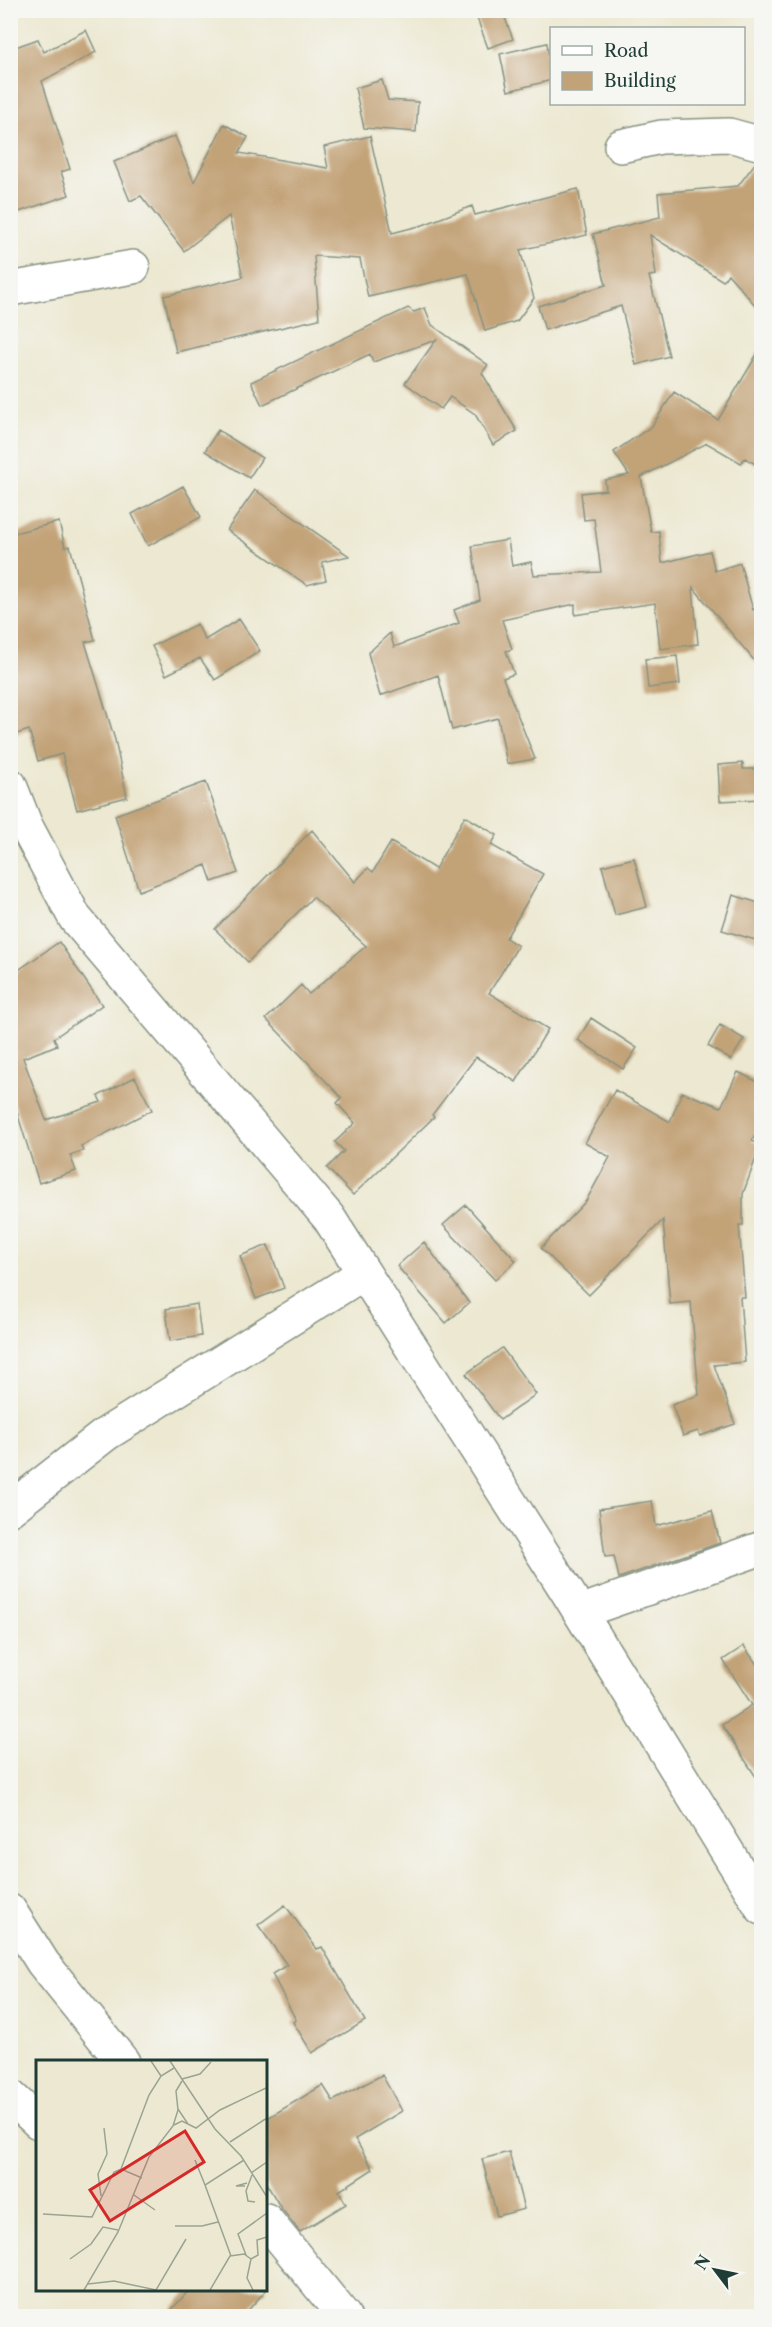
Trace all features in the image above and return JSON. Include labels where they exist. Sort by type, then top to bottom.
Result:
[{"type":"street","points":[[621,146],[661,137],[729,135],[762,144]]},
{"type":"street","points":[[10,290],[134,267]]},
{"type":"street","points":[[10,785],[26,826],[75,918],[329,1218],[580,1612],[762,1908]]},
{"type":"street","points":[[10,1509],[106,1434],[364,1273]]},
{"type":"street","points":[[580,1612],[762,1548]]},
{"type":"street","points":[[10,1911],[43,1963],[122,2060]]},
{"type":"street","points":[[10,2097],[36,2120]]},
{"type":"street","points":[[267,2221],[344,2316]]},
{"type":"building","points":[[474,10],[502,10],[513,39],[488,48]]},
{"type":"building","points":[[86,30],[96,52],[42,81],[70,169],[61,172],[69,195],[10,215],[10,49],[38,39],[44,52]]},
{"type":"building","points":[[547,43],[550,80],[508,91],[500,54]]},
{"type":"building","points":[[382,80],[388,100],[418,102],[416,132],[364,128],[355,88]]},
{"type":"building","points":[[224,124],[248,137],[239,153],[328,168],[324,147],[370,136],[392,233],[423,225],[472,206],[475,215],[578,189],[587,235],[520,250],[534,298],[517,321],[485,331],[468,274],[368,297],[360,259],[314,256],[319,319],[176,352],[164,296],[243,277],[229,216],[184,251],[141,196],[130,201],[114,162],[175,136],[194,182]]},
{"type":"building","points":[[756,162],[762,162],[762,313],[728,274],[723,281],[650,235],[656,275],[649,276],[669,356],[636,365],[621,306],[545,330],[538,306],[606,285],[593,234],[660,217],[658,193],[738,186]]},
{"type":"building","points":[[408,308],[414,312],[425,308],[432,325],[488,365],[482,373],[517,431],[493,445],[475,414],[450,397],[441,409],[405,383],[436,340],[373,362],[370,354],[262,405],[251,382]]},
{"type":"building","points":[[762,346],[762,468],[745,458],[741,463],[707,443],[641,477],[651,532],[659,531],[662,563],[710,551],[715,571],[740,563],[753,610],[762,603],[762,670],[693,587],[698,644],[660,649],[655,603],[575,615],[575,604],[502,620],[512,649],[506,651],[514,674],[503,678],[535,759],[507,764],[498,718],[452,730],[438,675],[380,696],[368,653],[390,633],[394,647],[459,623],[454,610],[480,600],[472,546],[508,540],[512,566],[531,562],[534,575],[601,572],[594,519],[584,520],[581,493],[606,490],[605,480],[629,475],[614,452],[652,426],[674,392],[718,420]]},
{"type":"building","points":[[218,430],[262,458],[249,478],[205,451]]},
{"type":"building","points":[[183,486],[201,517],[148,546],[132,514]]},
{"type":"building","points":[[255,490],[349,556],[322,562],[326,580],[307,585],[227,530]]},
{"type":"building","points":[[59,522],[65,547],[70,546],[95,640],[85,642],[115,740],[127,797],[77,810],[62,754],[38,761],[29,730],[10,736],[10,534]]},
{"type":"building","points":[[239,619],[260,651],[215,680],[200,658],[166,675],[152,646],[197,624],[205,640]]},
{"type":"building","points":[[677,656],[680,684],[648,688],[645,659]]},
{"type":"building","points":[[743,763],[743,769],[762,769],[762,799],[720,801],[718,765]]},
{"type":"building","points":[[206,782],[238,873],[212,882],[206,865],[139,891],[115,815]]},
{"type":"building","points":[[465,816],[497,835],[491,845],[543,874],[506,938],[518,946],[489,993],[548,1029],[516,1082],[476,1057],[432,1115],[434,1117],[353,1195],[327,1168],[344,1151],[335,1142],[355,1123],[337,1103],[342,1098],[266,1019],[301,985],[309,994],[366,946],[313,897],[248,962],[215,929],[312,830],[355,882],[368,868],[373,872],[391,842],[435,869]]},
{"type":"building","points":[[634,858],[647,907],[615,915],[602,866]]},
{"type":"building","points":[[733,895],[762,904],[762,942],[722,930]]},
{"type":"building","points":[[59,942],[102,1005],[54,1038],[57,1045],[23,1058],[46,1120],[101,1102],[98,1096],[135,1077],[152,1110],[81,1146],[83,1151],[70,1155],[76,1171],[39,1183],[10,1090],[10,976]]},
{"type":"building","points":[[591,1018],[637,1048],[623,1069],[578,1040]]},
{"type":"building","points":[[720,1025],[744,1039],[731,1060],[708,1046]]},
{"type":"building","points":[[738,1072],[762,1084],[762,1121],[752,1141],[761,1144],[743,1194],[743,1225],[739,1225],[745,1297],[740,1297],[745,1362],[714,1365],[735,1424],[700,1436],[698,1431],[683,1436],[672,1405],[699,1395],[691,1302],[670,1304],[663,1220],[589,1295],[541,1248],[586,1201],[610,1157],[585,1143],[615,1090],[670,1122],[682,1092],[721,1107]]},
{"type":"building","points":[[466,1205],[516,1261],[495,1280],[443,1225]]},
{"type":"building","points":[[424,1242],[469,1303],[446,1323],[397,1266]]},
{"type":"building","points":[[268,1245],[284,1288],[256,1299],[240,1256]]},
{"type":"building","points":[[197,1304],[201,1336],[170,1341],[166,1309]]},
{"type":"building","points":[[502,1348],[536,1394],[500,1420],[466,1374]]},
{"type":"building","points":[[652,1501],[656,1526],[712,1511],[720,1543],[619,1578],[614,1556],[605,1557],[599,1509]]},
{"type":"building","points":[[744,1646],[762,1672],[762,1786],[722,1725],[752,1705],[723,1660]]},
{"type":"building","points":[[285,1905],[317,1949],[322,1947],[365,2021],[312,2053],[293,2022],[296,2020],[272,1974],[287,1965],[258,1925]]},
{"type":"building","points":[[382,2075],[402,2111],[355,2139],[373,2169],[339,2191],[346,2204],[300,2232],[281,2208],[267,2185],[267,2118],[323,2085],[333,2101]]},
{"type":"building","points":[[509,2152],[524,2209],[497,2216],[482,2159]]},
{"type":"building","points":[[188,2291],[265,2291],[243,2316],[166,2316]]}]
